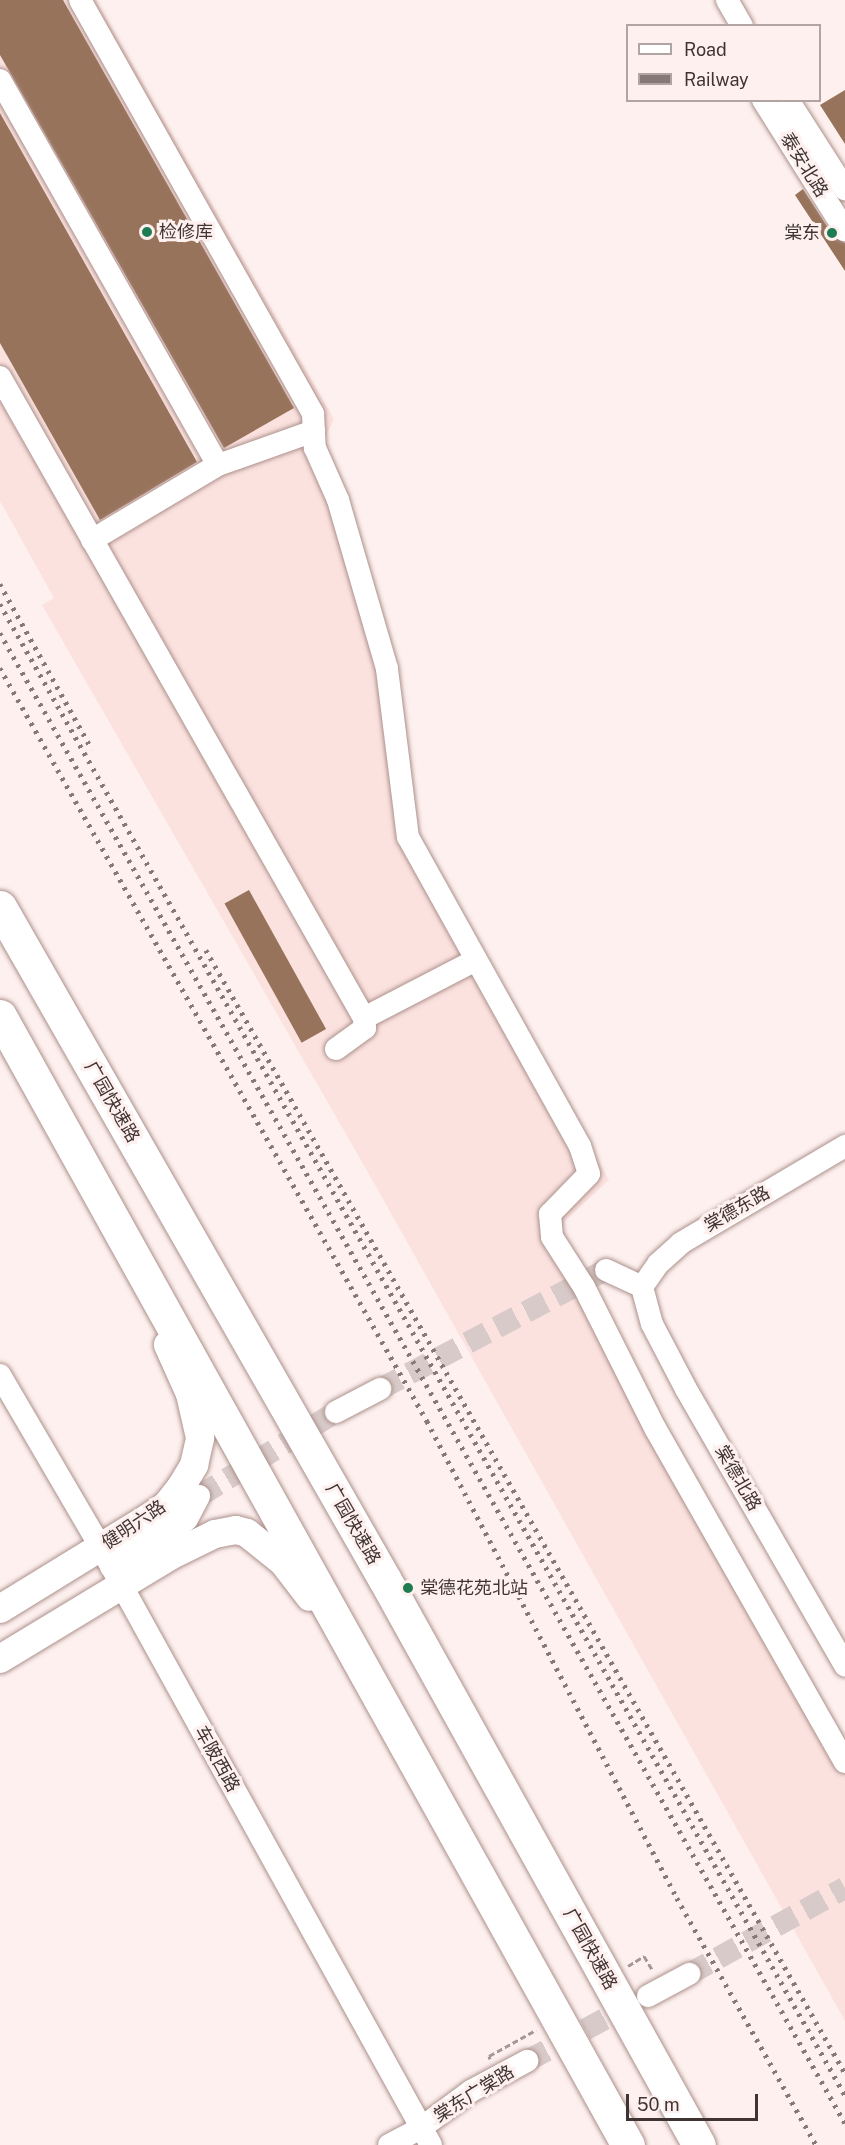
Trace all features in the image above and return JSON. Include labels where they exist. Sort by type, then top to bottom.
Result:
[{"type":"highway","name":"广园快速路","points":[[0,907],[385,1580],[699,2145]]},
{"type":"highway","points":[[0,1016],[10,1042],[136,1262],[357,1663],[628,2145]]},
{"type":"main road","name":"健明六路","points":[[0,1659],[111,1566],[166,1506],[194,1465],[200,1438],[190,1394],[151,1304],[136,1262]]},
{"type":"main road","name":"健明六路","points":[[0,1609],[111,1566],[170,1556],[215,1534],[236,1530],[247,1533],[283,1562],[357,1663]]},
{"type":"street","points":[[80,0],[313,414],[315,448],[338,500],[387,669],[408,837],[580,1146],[589,1174],[550,1214],[552,1237],[585,1287],[655,1428],[845,1762]]},
{"type":"street","points":[[715,0],[724,24]]},
{"type":"street","points":[[727,0],[741,24]]},
{"type":"street","points":[[0,80],[218,465]]},
{"type":"street","name":"泰安北路","points":[[764,102],[845,230]]},
{"type":"street","name":"泰安北路","points":[[789,102],[845,189]]},
{"type":"street","points":[[0,376],[364,1018],[365,1028],[336,1049]]},
{"type":"street","points":[[92,540],[218,465],[314,431]]},
{"type":"street","points":[[364,1018],[476,960]]},
{"type":"street","name":"棠德东路","points":[[642,1287],[658,1264],[681,1243],[845,1146]]},
{"type":"street","points":[[606,1270],[642,1287]]},
{"type":"street","name":"棠德北路","points":[[642,1287],[652,1324],[674,1365],[845,1664]]},
{"type":"street","name":"车陂西路","points":[[0,1375],[111,1566],[426,2137]]},
{"type":"street","points":[[336,1412],[380,1389]]},
{"type":"street","points":[[111,1566],[177,1528],[187,1519],[199,1496]]},
{"type":"street","points":[[655,1992],[689,1974]]},
{"type":"street","name":"棠东广棠路","points":[[389,2145],[426,2137],[471,2091],[527,2061]]},
{"type":"path","points":[[620,1971],[644,1956],[655,1992]]},
{"type":"shaded area","points":[[0,0],[96,0],[334,419],[322,443],[350,503],[411,827],[609,1180],[565,1221],[560,1237],[845,1748],[845,2021],[366,1169],[42,605],[54,598],[0,501]]},
{"type":"building","name":"检修库","points":[[0,0],[63,0],[294,408],[224,448],[0,55]]},
{"type":"building","points":[[845,90],[845,144],[820,105]]},
{"type":"building","points":[[0,113],[197,462],[100,520],[0,343]]},
{"type":"building","points":[[803,189],[834,237],[845,243],[845,271],[795,195]]},
{"type":"building","points":[[249,890],[326,1029],[302,1043],[225,904]]},
{"type":"tunnel","points":[[380,1389],[606,1270]]},
{"type":"tunnel","points":[[199,1496],[336,1412]]},
{"type":"tunnel","points":[[689,1974],[845,1888]]},
{"type":"tunnel","points":[[527,2061],[636,2002]]},
{"type":"railway","points":[[0,584],[92,749]]},
{"type":"railway","points":[[0,604],[845,2095]]},
{"type":"railway","points":[[0,633],[845,2123]]},
{"type":"railway","points":[[0,668],[427,1421],[677,1898],[816,2145]]},
{"type":"railway","points":[[206,950],[845,2073]]},
{"type":"place","name":"检修库","points":[[147,232]]},
{"type":"place","name":"棠东","points":[[832,233]]},
{"type":"place","name":"棠德花苑北站","points":[[408,1588]]}]
